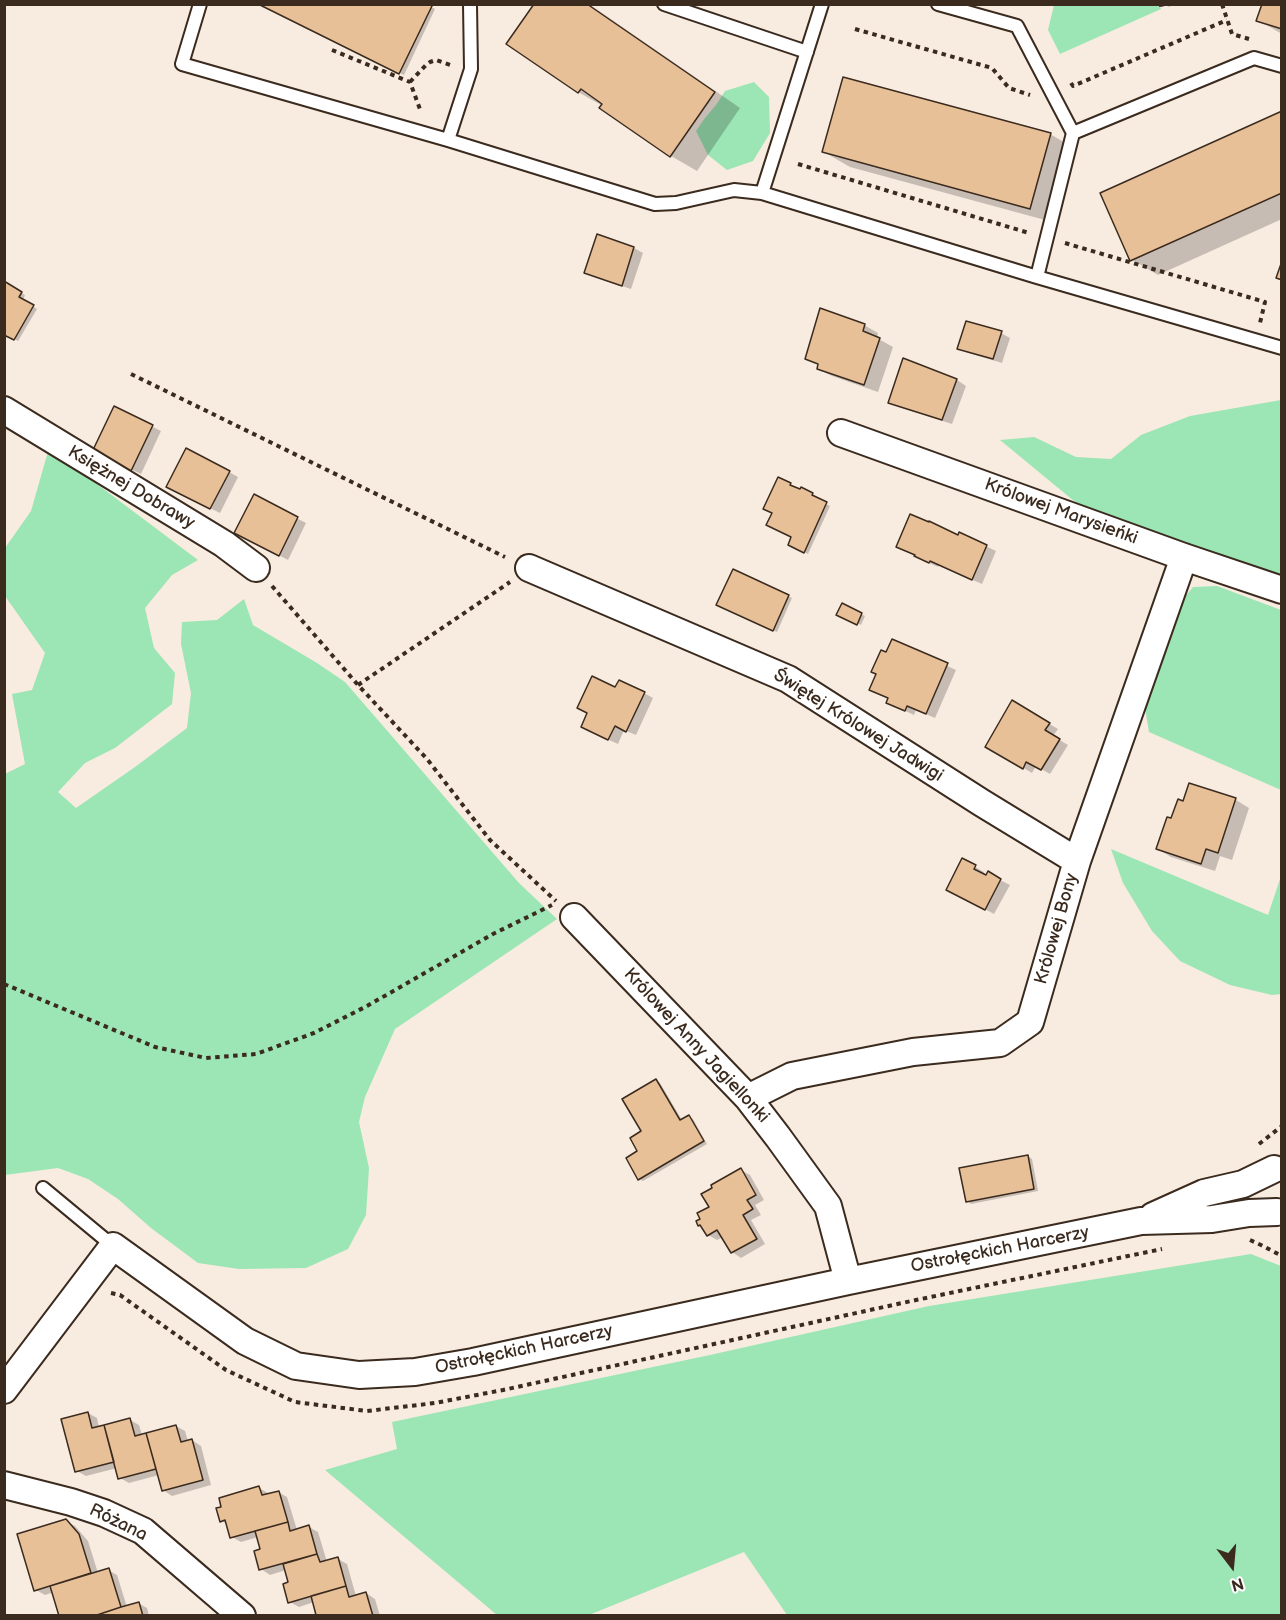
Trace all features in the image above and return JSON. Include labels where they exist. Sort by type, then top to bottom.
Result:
[{"type":"street","name":"Księżnej Dobrawy","points":[[4,410],[224,544],[256,568]]},
{"type":"street","name":"Królowej Marysieńki","points":[[841,433],[1281,590]]},
{"type":"street","name":"Królowej Bony","points":[[748,1098],[792,1076],[913,1052],[1000,1043],[1030,1022],[1077,861],[1184,557]]},
{"type":"street","name":"Świętej Królowej Jadwigi","points":[[529,568],[788,679],[1077,861]]},
{"type":"street","name":"Królowej Anny Jagiellonki","points":[[566,909],[748,1098],[778,1137],[828,1206],[848,1281]]},
{"type":"street","name":"Ostrołęckich Harcerzy","points":[[1142,1221],[1204,1193],[1243,1184],[1278,1163]]},
{"type":"street","points":[[1278,1163],[1270,1180],[1270,1191],[1272,1202],[1279,1215]]},
{"type":"street","name":"Ostrołęckich Harcerzy","points":[[113,1246],[244,1341],[296,1366],[358,1375],[416,1372],[473,1362],[848,1281],[1142,1221],[1212,1219],[1249,1213],[1279,1215]]},
{"type":"street","points":[[4,1390],[113,1246]]},
{"type":"street","name":"Różana","points":[[4,1485],[104,1513],[143,1532],[242,1616]]},
{"type":"lane","points":[[200,4],[182,64],[448,140],[655,204],[676,203],[734,190],[762,193],[1281,348]]},
{"type":"lane","points":[[448,140],[470,72],[470,4]]},
{"type":"lane","points":[[664,4],[807,52]]},
{"type":"lane","points":[[762,193],[822,4]]},
{"type":"lane","points":[[938,4],[1017,26],[1073,133],[1037,277]]},
{"type":"lane","points":[[1073,133],[1254,58],[1281,66]]},
{"type":"lane","points":[[43,1188],[113,1246]]},
{"type":"path","points":[[1159,5],[1171,4]]},
{"type":"path","points":[[1221,4],[1232,34],[1252,40]]},
{"type":"path","points":[[1068,78],[1073,86],[1227,20]]},
{"type":"path","points":[[855,29],[992,68],[1009,88],[1038,97]]},
{"type":"path","points":[[332,50],[410,82],[422,117],[419,132]]},
{"type":"path","points":[[410,82],[426,64],[436,60],[470,72]]},
{"type":"path","points":[[131,374],[529,568],[358,685]]},
{"type":"path","points":[[4,984],[155,1047],[206,1058],[256,1054],[314,1033],[367,1006],[493,934],[566,909],[490,840],[427,759],[358,685],[256,568]]},
{"type":"path","points":[[1254,1148],[1281,1125]]},
{"type":"green space","points":[[1054,5],[1159,5],[1161,9],[1060,54],[1048,30]]},
{"type":"green space","points":[[754,82],[769,97],[770,133],[753,161],[727,170],[708,155],[696,131],[725,91]]},
{"type":"green space","points":[[1281,400],[1281,580],[1091,515],[1000,440],[1034,437],[1076,457],[1111,459],[1141,435],[1190,416]]},
{"type":"green space","points":[[49,448],[198,560],[172,575],[145,608],[154,648],[175,673],[172,704],[115,748],[85,763],[58,792],[76,808],[187,728],[191,693],[181,644],[182,622],[217,620],[244,599],[253,625],[345,682],[519,883],[557,919],[395,1029],[365,1097],[359,1122],[369,1168],[366,1215],[348,1249],[306,1268],[239,1269],[198,1263],[151,1228],[118,1199],[88,1179],[58,1168],[5,1175],[5,774],[25,764],[12,694],[32,690],[45,653],[5,596],[5,548],[31,511]]},
{"type":"green space","points":[[1217,586],[1281,610],[1281,790],[1149,732],[1144,702],[1178,605],[1193,587]]},
{"type":"green space","points":[[1111,849],[1268,915],[1281,876],[1281,994],[1272,995],[1230,985],[1180,961],[1152,931],[1123,883]]},
{"type":"green space","points":[[1251,1254],[1281,1266],[1281,1615],[787,1615],[744,1552],[589,1615],[497,1615],[325,1470],[397,1449],[392,1422],[929,1306]]},
{"type":"building","points":[[258,4],[430,4],[432,6],[399,74]]},
{"type":"building","points":[[534,4],[587,4],[715,92],[670,157],[599,108],[602,104],[581,89],[578,93],[506,44]]},
{"type":"building","points":[[1262,4],[1282,4],[1282,29],[1256,21]]},
{"type":"building","points":[[843,77],[1051,133],[1030,209],[822,152]]},
{"type":"building","points":[[1282,111],[1282,193],[1130,261],[1100,193]]},
{"type":"building","points":[[597,234],[634,247],[622,286],[584,273]]},
{"type":"building","points":[[1282,261],[1282,280],[1276,278]]},
{"type":"building","points":[[4,281],[22,292],[19,297],[34,305],[14,340],[4,335]]},
{"type":"building","points":[[820,308],[865,324],[863,331],[880,338],[864,385],[817,369],[818,364],[805,359]]},
{"type":"building","points":[[966,321],[1002,331],[993,359],[957,349]]},
{"type":"building","points":[[903,358],[957,379],[942,420],[888,403]]},
{"type":"building","points":[[114,406],[153,425],[131,471],[92,452]]},
{"type":"building","points":[[186,448],[230,471],[210,509],[166,487]]},
{"type":"building","points":[[778,477],[827,502],[804,553],[788,545],[791,537],[766,525],[772,513],[763,509]]},
{"type":"building","points":[[254,494],[298,517],[279,556],[234,533]]},
{"type":"building","points":[[910,514],[987,545],[972,580],[896,547]]},
{"type":"building","points":[[733,569],[789,595],[773,631],[716,605]]},
{"type":"building","points":[[842,603],[862,613],[857,625],[836,615]]},
{"type":"building","points":[[892,639],[948,663],[926,714],[907,706],[905,711],[886,703],[888,698],[869,690],[876,674],[871,672],[881,650],[886,652]]},
{"type":"building","points":[[592,676],[615,687],[619,680],[645,692],[626,732],[615,726],[608,740],[581,727],[587,713],[577,708]]},
{"type":"building","points":[[1012,700],[1050,723],[1045,730],[1060,739],[1041,770],[1026,762],[1023,769],[985,747]]},
{"type":"building","points":[[1189,783],[1236,798],[1218,853],[1206,849],[1201,864],[1156,849],[1167,817],[1171,818],[1178,799],[1183,801]]},
{"type":"building","points":[[962,858],[976,865],[974,869],[986,875],[988,871],[1001,879],[985,910],[946,890]]},
{"type":"building","points":[[656,1079],[680,1120],[689,1115],[704,1141],[638,1180],[626,1158],[637,1151],[630,1138],[641,1131],[622,1099]]},
{"type":"building","points":[[1028,1155],[1034,1189],[966,1202],[959,1168]]},
{"type":"building","points":[[741,1168],[756,1195],[747,1200],[753,1209],[743,1215],[757,1239],[731,1253],[717,1230],[707,1236],[696,1221],[700,1219],[697,1213],[709,1207],[701,1194],[712,1188],[711,1185]]},
{"type":"building","points":[[88,1412],[92,1428],[104,1425],[114,1462],[75,1472],[61,1419]]},
{"type":"building","points":[[130,1418],[135,1436],[146,1433],[156,1469],[118,1479],[104,1425]]},
{"type":"building","points":[[176,1425],[181,1442],[192,1439],[203,1480],[162,1491],[146,1433]]},
{"type":"building","points":[[259,1486],[262,1495],[279,1491],[288,1522],[230,1538],[225,1520],[220,1522],[216,1508],[221,1507],[219,1498]]},
{"type":"building","points":[[66,1519],[79,1534],[91,1573],[34,1591],[17,1534]]},
{"type":"building","points":[[288,1522],[290,1531],[309,1525],[317,1554],[259,1570],[254,1551],[260,1549],[255,1531]]},
{"type":"building","points":[[317,1554],[320,1562],[338,1557],[346,1586],[288,1603],[283,1584],[288,1582],[283,1564]]},
{"type":"building","points":[[109,1568],[121,1607],[94,1616],[59,1616],[50,1586]]},
{"type":"building","points":[[346,1586],[349,1597],[366,1592],[373,1616],[314,1616],[316,1615],[311,1596]]},
{"type":"building","points":[[139,1602],[143,1616],[94,1616],[121,1607]]}]
